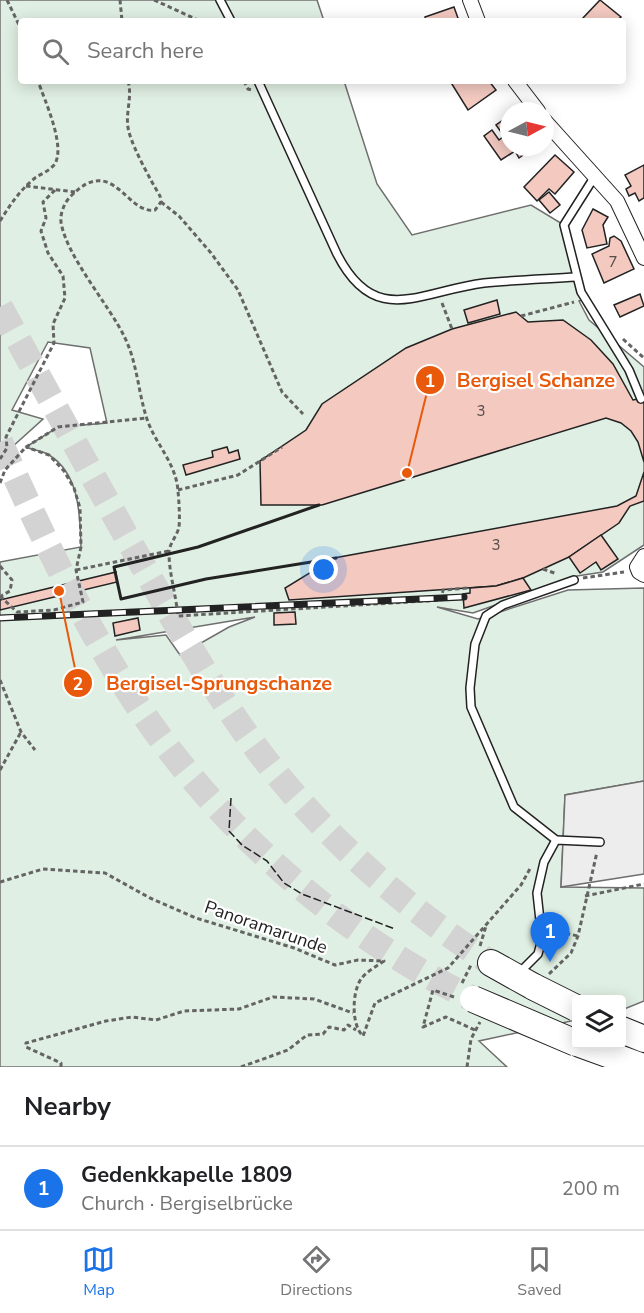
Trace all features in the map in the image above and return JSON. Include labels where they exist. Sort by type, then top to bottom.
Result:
[{"type":"highway","points":[[491,963],[572,1006]]},
{"type":"highway","points":[[473,999],[572,1041]]},
{"type":"highway","points":[[626,1032],[644,1039]]},
{"type":"highway","points":[[592,1049],[643,1067]]},
{"type":"street","points":[[471,0],[477,18]]},
{"type":"street","points":[[517,84],[531,102]]},
{"type":"street","points":[[554,131],[621,206],[644,258]]},
{"type":"street","points":[[641,572],[638,562],[644,556]]},
{"type":"lane","points":[[220,0],[229,18]]},
{"type":"lane","points":[[259,84],[337,254],[347,273],[359,288],[387,299],[411,299],[483,284],[576,278]]},
{"type":"lane","points":[[595,176],[564,225],[576,278],[585,299],[629,370],[641,399]]},
{"type":"lane","points":[[574,579],[503,605],[486,616],[476,644],[470,688],[471,707],[514,807],[556,840],[600,842]]},
{"type":"lane","points":[[525,982],[542,939],[537,893],[550,849],[556,840]]},
{"type":"path","points":[[7,0],[18,23]]},
{"type":"path","points":[[120,0],[122,18]]},
{"type":"path","points":[[154,0],[193,18]]},
{"type":"path","points":[[0,221],[12,201],[26,186],[48,170],[58,159],[57,136],[39,84]]},
{"type":"path","points":[[129,84],[132,93],[127,115],[129,133],[160,196],[160,202],[155,210],[148,211],[141,208],[118,187],[103,182],[87,183],[63,208],[61,222],[88,277],[121,329],[134,356],[147,418],[174,469],[178,490],[178,528],[168,551],[178,616],[441,600],[443,590],[468,588]]},
{"type":"path","points":[[26,186],[76,192]]},
{"type":"path","points":[[0,459],[7,448],[6,437],[20,414],[54,343],[53,324],[65,298],[63,276],[48,253],[41,231],[46,218],[43,202],[56,189]]},
{"type":"path","points":[[160,202],[179,216],[211,253],[238,290],[282,392],[303,414]]},
{"type":"path","points":[[438,293],[452,329]]},
{"type":"path","points":[[521,316],[585,299]]},
{"type":"path","points":[[0,483],[5,470],[26,447],[58,427],[147,418]]},
{"type":"path","points":[[0,566],[12,580],[10,591],[0,596],[17,612],[54,610],[83,602],[76,570],[81,547],[80,508],[74,488],[49,454],[26,447]]},
{"type":"path","points":[[178,490],[238,475],[282,447]]},
{"type":"path","points":[[76,570],[168,551]]},
{"type":"path","points":[[543,569],[574,579],[641,572]]},
{"type":"path","points":[[0,680],[21,732],[35,750]]},
{"type":"path","points":[[0,770],[21,732]]},
{"type":"path","points":[[600,842],[585,896],[644,884]]},
{"type":"path","points":[[241,1067],[255,1065],[288,1050],[307,1035],[323,1034],[329,1027],[344,1030],[348,1025],[363,1036],[375,1003],[448,968],[521,885],[539,852],[550,849]]},
{"type":"path","name":"Panoramarunde","points":[[0,882],[43,869],[105,873],[150,898],[196,918],[294,948],[336,965],[358,960],[384,961],[361,979],[353,1013],[357,1031]]},
{"type":"path","points":[[538,917],[545,919],[551,931],[578,936]]},
{"type":"path","points":[[61,1067],[61,1062],[26,1047],[26,1043],[106,1021],[132,1017],[156,1020],[184,1011],[239,1009],[273,997],[314,999],[353,1013]]},
{"type":"path","points":[[467,1067],[475,1030]]},
{"type":"green space","points":[[0,0],[317,0],[323,18],[18,18],[18,84],[345,84],[377,184],[412,235],[531,205],[564,225],[585,299],[579,301],[589,320],[644,367],[644,545],[603,572],[577,576],[473,613],[437,607],[478,619],[568,590],[644,588],[644,781],[565,795],[561,887],[644,888],[644,1001],[626,1008],[626,995],[572,995],[572,1021],[479,1041],[507,1067],[0,1067],[0,562],[81,547],[79,509],[67,473],[49,455],[26,447],[58,427],[107,423],[90,348],[48,342],[12,410],[43,419],[11,448],[0,465]],"holes":[[[255,617],[229,627],[180,655],[166,635],[116,640]]]},
{"type":"shaded area","points":[[644,781],[644,874],[561,887],[565,795]]},
{"type":"building","points":[[600,0],[621,17],[620,18],[583,18]]},
{"type":"building","points":[[454,7],[458,18],[425,18]]},
{"type":"building","points":[[452,84],[491,84],[496,90],[468,110]]},
{"type":"building","points":[[492,130],[499,140],[500,156],[507,156],[501,160],[484,136]]},
{"type":"building","points":[[555,155],[574,172],[555,194],[549,189],[537,201],[524,187]]},
{"type":"building","points":[[644,165],[644,198],[639,201],[635,193],[629,196],[626,189],[631,186],[625,175]]},
{"type":"building","points":[[549,192],[560,205],[550,213],[539,200]]},
{"type":"building","points":[[593,209],[608,217],[603,225],[607,244],[587,248],[582,230]]},
{"type":"building","points":[[614,236],[621,241],[634,269],[604,283],[592,254],[609,246],[610,238]]},
{"type":"building","points":[[640,294],[644,306],[620,317],[614,305]]},
{"type":"building","points":[[497,300],[500,314],[468,323],[464,310]]},
{"type":"building","points":[[516,312],[528,322],[563,320],[591,340],[613,364],[633,400],[644,398],[644,462],[638,442],[631,431],[621,423],[606,418],[322,505],[261,505],[260,461],[306,430],[322,404],[406,348],[452,329]]},
{"type":"building","points":[[227,447],[229,453],[238,450],[240,459],[186,475],[183,465],[213,457],[212,451]]},
{"type":"building","points":[[644,472],[644,501],[630,506],[619,523],[569,557],[523,578],[496,586],[289,600],[285,588],[334,558],[617,506],[636,496]]},
{"type":"building","points":[[601,535],[618,559],[601,570],[596,562],[580,573],[569,557]]},
{"type":"building","points":[[116,572],[117,582],[0,610],[0,600]]},
{"type":"building","points":[[523,578],[531,590],[464,608],[463,594],[470,593],[470,588],[496,586]]},
{"type":"building","points":[[295,612],[296,624],[274,625],[274,613]]},
{"type":"building","points":[[138,618],[140,630],[115,636],[113,623]]},
{"type":"tunnel","points":[[0,307],[182,634],[245,733],[287,787],[340,843],[397,895],[491,963]]},
{"type":"tunnel","points":[[0,442],[46,543],[116,672],[168,749],[204,792],[243,834],[329,909],[375,943],[423,973],[473,999]]},
{"type":"railway","points":[[0,618],[464,597]]},
{"type":"fence","points":[[231,798],[229,831],[242,845],[267,861],[284,883],[302,894],[395,929]]},
{"type":"wall","points":[[319,505],[198,547],[114,567],[121,599],[206,579],[336,558]]},
{"type":"place","name":"Bergisel Schanze","points":[[407,473]]},
{"type":"place","name":"Bergisel-Sprungschanze","points":[[59,591]]},
{"type":"place","name":"Gedenkkapelle 1809","points":[[550,962]]}]
